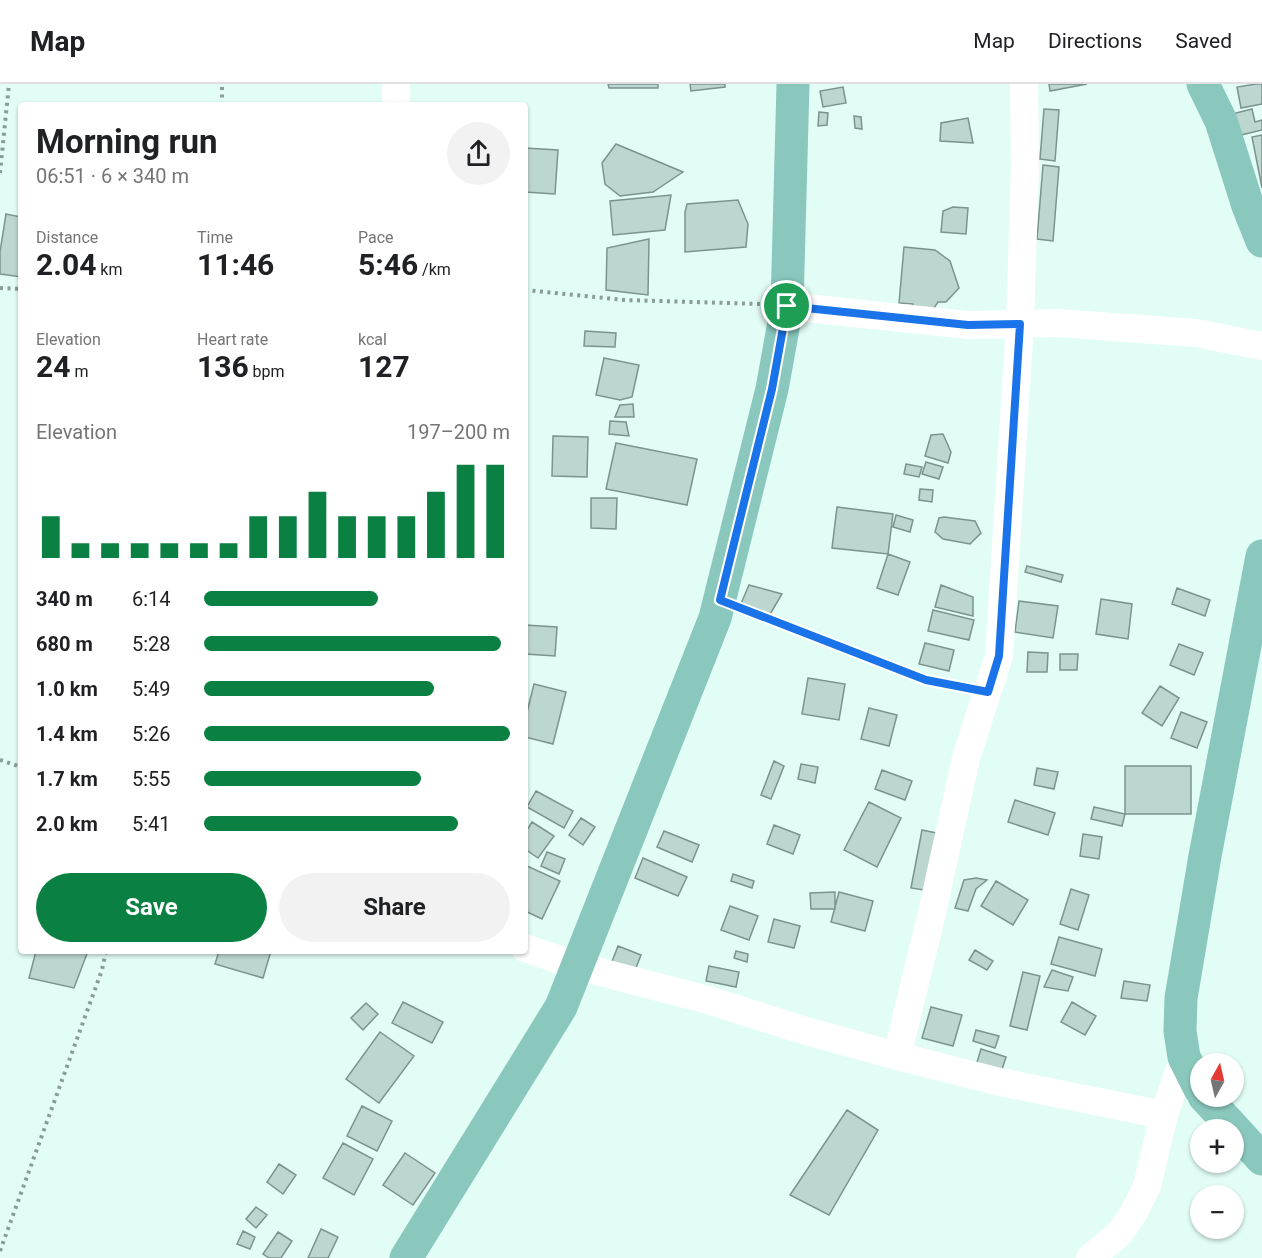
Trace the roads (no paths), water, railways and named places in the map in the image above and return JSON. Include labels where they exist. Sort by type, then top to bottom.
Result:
[{"type":"main road","points":[[406,1258],[561,1007],[716,618],[772,389],[787,306],[793,84]]},
{"type":"main road","points":[[1203,84],[1221,121],[1248,206],[1262,241]]},
{"type":"main road","points":[[1190,1069],[1184,1057],[1180,1031],[1181,998],[1205,856],[1262,556]]},
{"type":"main road","points":[[1214,1107],[1262,1159]]},
{"type":"street","points":[[396,84],[396,102]]},
{"type":"street","points":[[897,1056],[966,758],[999,656],[1020,324],[1025,166],[1024,84]]},
{"type":"street","points":[[787,306],[968,325],[1058,323],[1196,333],[1262,346]]},
{"type":"street","points":[[528,949],[577,966],[708,1000],[897,1056],[1000,1082],[1164,1115]]},
{"type":"street","points":[[1090,1258],[1119,1234],[1133,1214],[1147,1186],[1164,1115],[1184,1057]]}]
